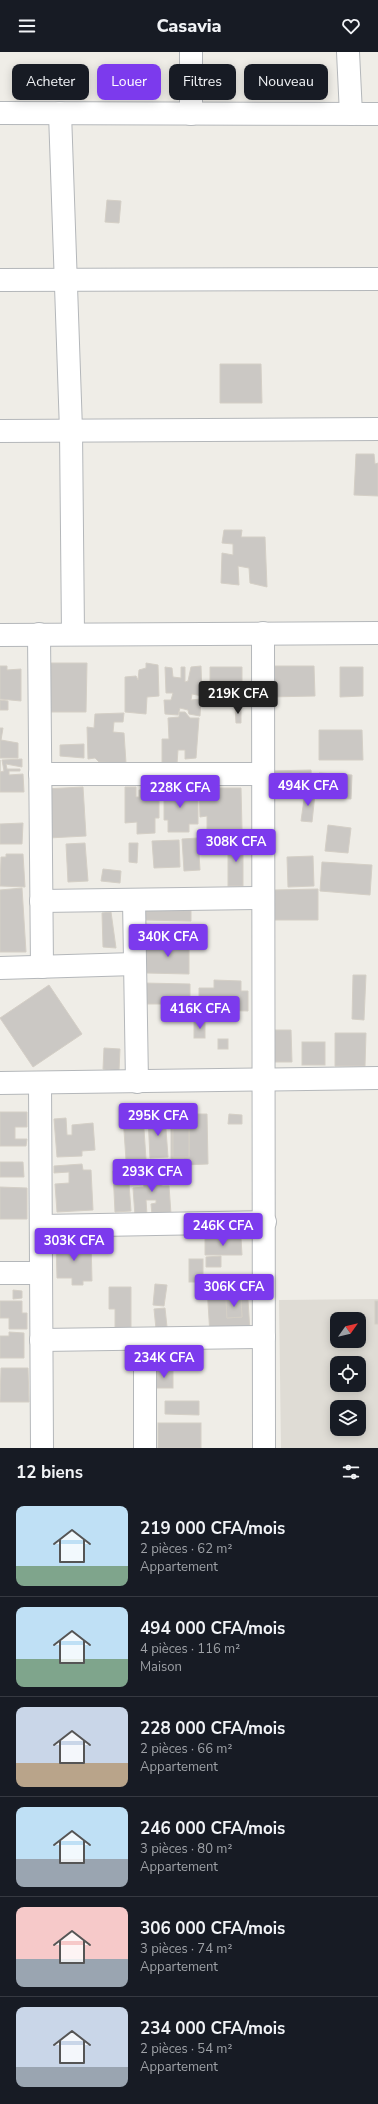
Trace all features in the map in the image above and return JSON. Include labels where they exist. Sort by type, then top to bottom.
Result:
[{"type":"street","points":[[191,52],[191,114]]},
{"type":"street","points":[[348,52],[351,114]]},
{"type":"street","points":[[0,113],[378,114]]},
{"type":"street","points":[[60,113],[71,430],[73,634]]},
{"type":"street","points":[[0,280],[378,279]]},
{"type":"street","points":[[0,431],[378,429]]},
{"type":"street","points":[[0,635],[378,633]]},
{"type":"street","points":[[39,634],[42,966]]},
{"type":"street","points":[[263,634],[265,1222],[264,1448]]},
{"type":"street","points":[[40,774],[263,774]]},
{"type":"street","points":[[41,901],[263,898]]},
{"type":"street","points":[[134,900],[137,1082]]},
{"type":"street","points":[[0,968],[135,964]]},
{"type":"street","points":[[0,1083],[264,1081],[378,1078]]},
{"type":"street","points":[[40,1082],[42,1226],[42,1448]]},
{"type":"street","points":[[42,1226],[265,1222]]},
{"type":"street","points":[[0,1273],[41,1273]]},
{"type":"street","points":[[41,1340],[264,1337]]},
{"type":"street","points":[[145,1338],[145,1448]]},
{"type":"shaded area","points":[[378,1299],[378,1448],[281,1448],[279,1300]]},
{"type":"building","points":[[107,200],[121,201],[119,223],[105,222]]},
{"type":"building","points":[[220,364],[261,364],[262,403],[220,403]]},
{"type":"building","points":[[356,454],[374,454],[375,464],[378,463],[378,496],[354,495]]},
{"type":"building","points":[[224,530],[242,530],[241,537],[265,537],[267,587],[250,583],[249,568],[238,566],[239,585],[221,583],[222,553],[233,555],[233,544],[222,543]]},
{"type":"building","points":[[47,663],[87,663],[86,712],[49,712]]},
{"type":"building","points":[[146,663],[158,665],[159,696],[147,697],[146,714],[125,712],[125,677],[136,676],[138,680],[139,670],[146,668]]},
{"type":"building","points":[[0,666],[7,666],[7,670],[21,669],[21,701],[0,699]]},
{"type":"building","points":[[201,666],[202,696],[192,694],[191,700],[201,699],[200,716],[189,714],[188,710],[180,708],[178,715],[165,714],[164,700],[171,700],[173,693],[166,693],[165,667],[172,668],[173,677],[181,678],[181,667],[185,667],[185,682],[188,681],[191,667]]},
{"type":"building","points":[[267,666],[314,666],[315,696],[268,697]]},
{"type":"building","points":[[210,667],[242,667],[242,695],[228,694],[228,686],[210,685]]},
{"type":"building","points":[[340,667],[363,667],[363,696],[340,697]]},
{"type":"building","points":[[212,687],[222,688],[222,698],[212,697]]},
{"type":"building","points":[[0,700],[8,701],[8,710],[0,710]]},
{"type":"building","points":[[235,706],[241,707],[241,723],[236,723]]},
{"type":"building","points":[[179,712],[185,712],[190,718],[199,718],[196,758],[185,759],[185,750],[178,750],[177,764],[162,764],[162,739],[169,739],[168,718],[179,717]]},
{"type":"building","points":[[124,713],[123,722],[114,722],[113,732],[124,733],[126,763],[99,762],[95,758],[88,759],[87,727],[94,728],[95,714]]},
{"type":"building","points":[[0,728],[3,728],[1,740],[18,743],[18,758],[0,758]]},
{"type":"building","points":[[319,730],[362,730],[363,760],[319,760]]},
{"type":"building","points":[[84,744],[84,758],[60,756],[60,745]]},
{"type":"building","points":[[22,759],[22,767],[6,764],[7,769],[20,769],[20,771],[9,771],[9,775],[23,774],[24,792],[0,792],[0,772],[4,771],[2,760]]},
{"type":"building","points":[[311,770],[312,790],[271,792],[270,771]]},
{"type":"building","points":[[319,773],[352,775],[351,799],[317,797]]},
{"type":"building","points":[[83,787],[86,836],[48,838],[45,789]]},
{"type":"building","points":[[125,787],[136,787],[136,797],[139,797],[139,790],[147,790],[147,787],[159,787],[159,818],[155,818],[155,833],[137,834],[137,822],[125,823]]},
{"type":"building","points":[[164,788],[185,788],[185,793],[198,791],[198,824],[189,824],[189,832],[168,832],[168,820],[164,820]]},
{"type":"building","points":[[219,788],[241,788],[242,829],[207,829],[207,816],[200,817],[199,789],[210,789],[210,800],[219,800]]},
{"type":"building","points":[[305,792],[315,794],[312,822],[301,821]]},
{"type":"building","points":[[23,823],[22,844],[0,844],[0,824]]},
{"type":"building","points":[[328,825],[351,828],[348,853],[325,851]]},
{"type":"building","points":[[198,838],[200,870],[184,871],[182,839]]},
{"type":"building","points":[[179,840],[180,867],[154,868],[152,841]]},
{"type":"building","points":[[228,840],[243,840],[243,886],[228,886]]},
{"type":"building","points":[[85,843],[88,881],[68,882],[66,844]]},
{"type":"building","points":[[129,843],[138,843],[137,863],[129,862]]},
{"type":"building","points":[[6,854],[23,854],[25,887],[0,886],[1,857],[6,857]]},
{"type":"building","points":[[313,856],[314,886],[288,887],[287,857]]},
{"type":"building","points":[[322,862],[372,865],[370,895],[320,891]]},
{"type":"building","points":[[103,869],[121,871],[120,883],[101,881]]},
{"type":"building","points":[[22,888],[26,952],[0,952],[0,890]]},
{"type":"building","points":[[318,889],[318,920],[274,920],[274,890]]},
{"type":"building","points":[[144,907],[191,908],[191,921],[144,920]]},
{"type":"building","points":[[111,912],[116,948],[103,947],[102,913]]},
{"type":"building","points":[[144,924],[191,927],[191,941],[144,938]]},
{"type":"building","points":[[146,942],[189,943],[189,974],[146,973]]},
{"type":"building","points":[[353,975],[366,975],[364,1020],[352,1019]]},
{"type":"building","points":[[214,980],[241,981],[241,991],[248,991],[248,1011],[214,1010],[214,1004],[199,1003],[199,988],[214,988]]},
{"type":"building","points":[[143,983],[190,984],[190,1004],[143,1004]]},
{"type":"building","points":[[49,985],[82,1034],[33,1067],[0,1018]]},
{"type":"building","points":[[194,1022],[205,1022],[205,1038],[194,1038]]},
{"type":"building","points":[[271,1030],[291,1030],[292,1062],[271,1062]]},
{"type":"building","points":[[335,1033],[366,1033],[365,1066],[335,1066]]},
{"type":"building","points":[[218,1039],[228,1039],[228,1049],[218,1049]]},
{"type":"building","points":[[302,1042],[325,1042],[325,1065],[302,1065]]},
{"type":"building","points":[[104,1048],[120,1049],[119,1071],[103,1069]]},
{"type":"building","points":[[0,1112],[27,1112],[27,1127],[15,1127],[15,1139],[27,1139],[26,1146],[0,1146]]},
{"type":"building","points":[[197,1114],[207,1114],[208,1164],[184,1165],[184,1159],[171,1159],[171,1126],[192,1126],[192,1121],[197,1121]],"holes":[[[173,1129],[189,1129],[189,1157],[173,1157]]]},
{"type":"building","points":[[229,1114],[242,1115],[242,1124],[228,1124]]},
{"type":"building","points":[[143,1115],[146,1159],[126,1160],[123,1116]]},
{"type":"building","points":[[165,1116],[168,1157],[150,1158],[148,1117]]},
{"type":"building","points":[[66,1118],[67,1135],[72,1135],[72,1125],[93,1123],[95,1150],[82,1151],[82,1156],[57,1157],[54,1119]]},
{"type":"building","points":[[173,1129],[189,1129],[189,1157],[173,1157]]},
{"type":"building","points":[[0,1162],[23,1162],[24,1177],[0,1177]]},
{"type":"building","points":[[82,1164],[83,1170],[91,1170],[93,1210],[57,1212],[55,1184],[69,1183],[69,1172],[54,1173],[54,1166]]},
{"type":"building","points":[[168,1168],[169,1179],[161,1179],[162,1186],[169,1186],[171,1214],[152,1215],[151,1204],[156,1203],[156,1200],[146,1200],[147,1215],[135,1216],[133,1188],[144,1187],[143,1179],[132,1179],[132,1170],[148,1169],[148,1176],[158,1176],[157,1169]]},
{"type":"building","points":[[128,1170],[131,1211],[115,1212],[113,1171]]},
{"type":"building","points":[[0,1187],[27,1188],[27,1219],[0,1219]]},
{"type":"building","points":[[205,1238],[241,1238],[242,1255],[205,1255]]},
{"type":"building","points":[[91,1240],[92,1281],[83,1281],[83,1285],[72,1285],[72,1278],[57,1278],[56,1243],[74,1243],[74,1248],[84,1248],[84,1241]]},
{"type":"building","points":[[221,1256],[221,1267],[206,1267],[206,1257]]},
{"type":"building","points":[[189,1259],[203,1259],[203,1282],[189,1282]]},
{"type":"building","points":[[155,1284],[167,1285],[164,1306],[153,1305]]},
{"type":"building","points":[[247,1284],[250,1332],[210,1335],[207,1287]],"holes":[[[241,1298],[242,1317],[227,1318],[226,1299]]]},
{"type":"building","points":[[109,1287],[131,1287],[131,1331],[115,1331],[115,1309],[109,1309]]},
{"type":"building","points":[[13,1290],[22,1291],[22,1298],[13,1299]]},
{"type":"building","points":[[241,1298],[242,1317],[227,1318],[226,1299]]},
{"type":"building","points":[[0,1301],[22,1301],[22,1313],[27,1313],[27,1329],[9,1329],[9,1318],[0,1318]]},
{"type":"building","points":[[375,1301],[378,1301],[378,1324],[375,1324]]},
{"type":"building","points":[[165,1308],[167,1327],[156,1329],[154,1309]]},
{"type":"building","points":[[9,1332],[24,1333],[24,1358],[0,1358],[0,1336],[9,1336]]},
{"type":"building","points":[[1,1368],[28,1368],[29,1402],[0,1402]]},
{"type":"building","points":[[156,1370],[173,1370],[173,1388],[156,1388]]},
{"type":"building","points":[[165,1401],[199,1401],[199,1415],[165,1414]]},
{"type":"building","points":[[158,1423],[201,1423],[201,1448],[158,1448]]}]
